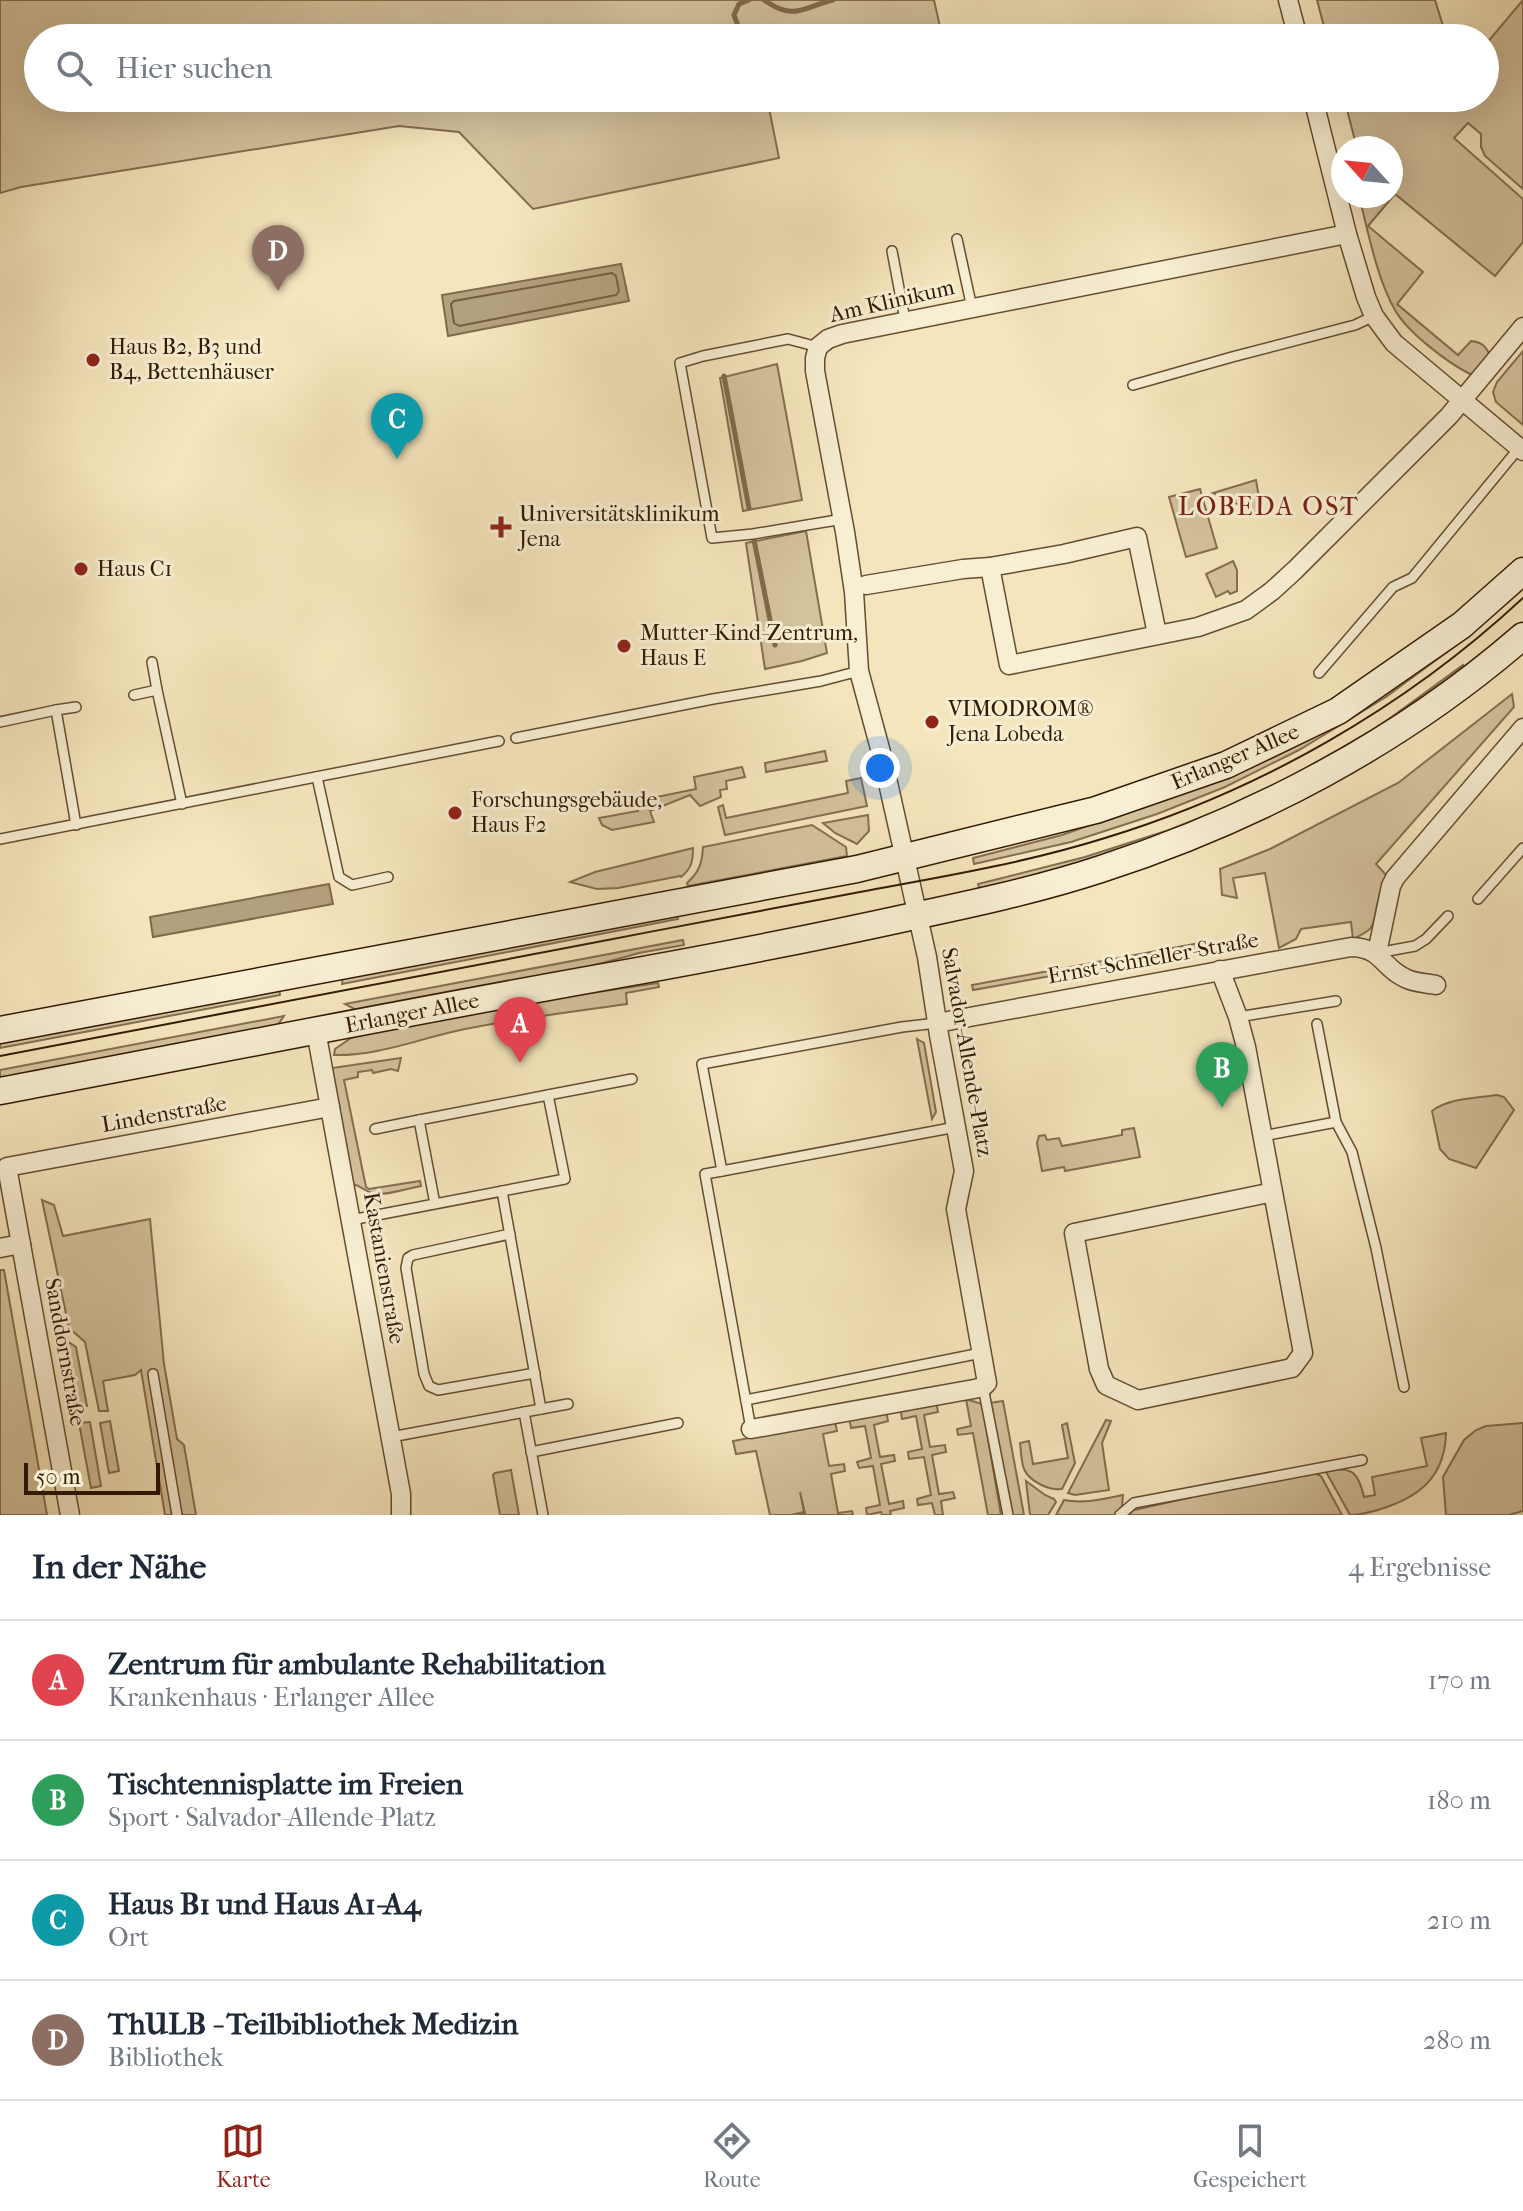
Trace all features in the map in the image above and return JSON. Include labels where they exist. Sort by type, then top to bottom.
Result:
[{"type":"main road","name":"Erlanger Allee","points":[[0,1030],[857,869],[1096,810],[1226,765],[1338,711],[1462,625],[1523,571]]},
{"type":"main road","name":"Erlanger Allee","points":[[0,1091],[813,939],[975,904],[1097,870],[1157,850],[1240,814],[1345,762],[1406,726],[1461,687],[1523,636]]},
{"type":"street","points":[[1288,0],[1294,24]]},
{"type":"street","points":[[1316,112],[1347,234],[1374,316],[1394,343],[1521,450]]},
{"type":"street","name":"Am Klinikum","points":[[905,857],[859,671],[854,592],[815,371],[818,347],[842,334],[905,320],[1347,234]]},
{"type":"street","points":[[990,567],[1009,665],[1198,627],[1246,610],[1272,591],[1449,416],[1523,327]]},
{"type":"street","points":[[866,585],[1064,554],[1137,537],[1157,634]]},
{"type":"street","points":[[1436,985],[1407,980],[1377,953],[1391,886],[1523,728]]},
{"type":"street","points":[[905,857],[917,916]]},
{"type":"street","name":"Salvador-Allende-Platz","points":[[917,916],[927,957],[964,1171],[956,1209],[987,1383],[983,1387]]},
{"type":"street","name":"Ernst-Schneller-Straße","points":[[937,1023],[1351,947],[1365,947],[1377,953]]},
{"type":"street","points":[[1220,970],[1246,1047],[1303,1353],[1292,1368],[1138,1400],[1106,1385],[1099,1369],[1074,1233],[1273,1192]]},
{"type":"street","name":"Kastanienstraße","points":[[316,1031],[391,1437],[401,1494],[401,1515]]},
{"type":"street","name":"Lindenstraße","points":[[7,1167],[330,1107]]},
{"type":"street","name":"Sanddornstraße","points":[[7,1167],[70,1515]]},
{"type":"street","points":[[0,1248],[21,1244]]},
{"type":"street","points":[[751,1429],[983,1387]]},
{"type":"lane","points":[[957,239],[972,308]]},
{"type":"lane","points":[[892,251],[905,320]]},
{"type":"lane","points":[[1133,385],[1355,325],[1374,316]]},
{"type":"lane","points":[[818,347],[788,339],[680,363],[712,538],[843,519]]},
{"type":"lane","points":[[1319,673],[1393,587],[1412,578],[1521,450]]},
{"type":"lane","points":[[152,662],[182,804]]},
{"type":"lane","points":[[516,738],[821,681],[859,671]]},
{"type":"lane","points":[[134,695],[157,690]]},
{"type":"lane","points":[[0,722],[76,707]]},
{"type":"lane","points":[[56,710],[76,825]]},
{"type":"lane","points":[[0,839],[499,741]]},
{"type":"lane","points":[[317,777],[339,877],[352,885],[388,877]]},
{"type":"lane","points":[[1478,899],[1523,848]]},
{"type":"lane","points":[[1377,953],[1415,946],[1448,916]]},
{"type":"lane","points":[[1238,1017],[1336,1001]]},
{"type":"lane","points":[[722,1171],[702,1064],[893,1028],[937,1023]]},
{"type":"lane","points":[[1317,1024],[1336,1122],[1352,1152],[1376,1248],[1404,1387]]},
{"type":"lane","points":[[375,1129],[632,1079]]},
{"type":"lane","points":[[351,1220],[565,1179],[548,1095]]},
{"type":"lane","points":[[419,1120],[435,1204]]},
{"type":"lane","points":[[1263,1136],[1336,1122]]},
{"type":"lane","points":[[751,1429],[705,1174],[956,1127]]},
{"type":"lane","points":[[502,1191],[541,1409]]},
{"type":"lane","points":[[510,1234],[422,1252],[408,1258],[406,1268],[424,1374],[429,1386],[438,1390],[535,1373]]},
{"type":"lane","points":[[746,1400],[981,1353]]},
{"type":"lane","points":[[153,1374],[177,1515]]},
{"type":"lane","points":[[983,1387],[1008,1515]]},
{"type":"lane","points":[[391,1437],[568,1404]]},
{"type":"lane","points":[[524,1412],[543,1515]]},
{"type":"lane","points":[[531,1452],[678,1423]]},
{"type":"lane","points":[[1120,1515],[1134,1503],[1362,1460]]},
{"type":"shaded area","points":[[0,0],[934,0],[939,24],[24,24],[24,112],[770,112],[779,158],[533,209],[459,132],[399,126],[21,187],[0,193]]},
{"type":"shaded area","points":[[1317,0],[1435,0],[1442,24],[1323,24]]},
{"type":"shaded area","points":[[1523,0],[1523,189],[1485,156],[1481,134],[1468,123],[1454,138],[1523,199],[1523,242],[1495,276],[1403,201],[1403,136],[1354,136],[1348,112],[1499,112],[1499,28]]},
{"type":"shaded area","points":[[1362,208],[1383,208],[1368,226],[1423,272],[1397,304],[1458,355],[1471,341],[1481,344],[1490,357],[1475,373],[1470,374],[1440,355],[1401,319],[1383,284]]},
{"type":"shaded area","points":[[1523,351],[1523,425],[1496,402],[1493,392],[1497,382]]},
{"type":"shaded area","points":[[777,364],[802,500],[743,511],[720,378]]},
{"type":"shaded area","points":[[1256,480],[1262,515],[1213,493]]},
{"type":"shaded area","points":[[1200,489],[1217,548],[1186,557],[1169,497]]},
{"type":"shaded area","points":[[806,531],[827,653],[765,669],[746,543]]},
{"type":"shaded area","points":[[1233,561],[1237,570],[1237,591],[1230,594],[1228,591],[1216,597],[1206,574]]},
{"type":"shaded area","points":[[1470,635],[1386,697],[1299,750],[1225,787],[1157,814],[1071,842],[974,864],[973,858],[1062,835],[1158,801]]},
{"type":"shaded area","points":[[1463,665],[1468,672],[1353,749],[1157,840],[980,892],[978,884],[1085,857],[1169,830],[1288,778],[1378,727]]},
{"type":"shaded area","points":[[1512,694],[1514,707],[1376,864],[1387,876],[1373,925],[1367,932],[1353,939],[1351,922],[1301,929],[1296,939],[1279,948],[1265,873],[1233,878],[1237,898],[1222,895],[1220,869],[1270,849],[1398,783]]},
{"type":"shaded area","points":[[825,751],[827,761],[766,772],[765,763]]},
{"type":"shaded area","points":[[742,767],[745,777],[726,781],[727,789],[720,790],[721,797],[700,806],[690,795],[650,811],[654,822],[612,830],[602,825],[599,818],[638,811],[637,801],[696,789],[694,777]]},
{"type":"shaded area","points":[[861,778],[867,806],[725,835],[718,807],[723,805],[726,818],[848,793],[846,781]]},
{"type":"shaded area","points":[[868,815],[869,831],[857,844],[823,823]]},
{"type":"shaded area","points":[[812,825],[846,847],[847,856],[688,886],[699,867],[703,847]]},
{"type":"shaded area","points":[[693,848],[691,865],[681,877],[597,889],[570,882],[595,872]]},
{"type":"shaded area","points":[[676,912],[678,919],[342,984],[343,976]]},
{"type":"shaded area","points":[[683,940],[684,945],[588,967],[356,1010],[345,1004]]},
{"type":"shaded area","points":[[1200,943],[1201,949],[973,990],[972,985]]},
{"type":"shaded area","points":[[658,983],[659,987],[626,993],[627,1004],[498,1023],[381,1050],[334,1055],[335,1049],[351,1038],[406,1024]]},
{"type":"shaded area","points":[[279,987],[280,995],[0,1048],[0,1043]]},
{"type":"shaded area","points":[[284,1016],[277,1026],[0,1079],[0,1070]]},
{"type":"shaded area","points":[[917,1039],[924,1043],[936,1112],[932,1119]]},
{"type":"shaded area","points":[[401,1058],[398,1071],[358,1072],[358,1077],[344,1080],[366,1187],[420,1181],[421,1186],[377,1194],[353,1184],[332,1068]]},
{"type":"shaded area","points":[[1497,1095],[1504,1097],[1514,1110],[1476,1168],[1449,1159],[1440,1149],[1432,1111],[1454,1101]]},
{"type":"shaded area","points":[[1134,1128],[1140,1157],[1065,1171],[1064,1167],[1042,1171],[1037,1143],[1039,1136],[1045,1135],[1047,1140],[1059,1138],[1062,1146],[1122,1135],[1122,1130]]},
{"type":"shaded area","points":[[42,1200],[54,1205],[63,1236],[150,1219],[164,1364],[177,1439],[184,1445],[196,1515],[165,1515],[141,1370],[135,1375],[103,1381],[108,1411],[99,1411],[85,1342],[69,1328]]},
{"type":"shaded area","points":[[0,1270],[4,1270],[47,1515],[0,1515]]},
{"type":"shaded area","points":[[64,1339],[76,1347],[87,1406],[76,1408]]},
{"type":"shaded area","points":[[966,1399],[982,1404],[1001,1515],[988,1515],[973,1433],[958,1435],[957,1429],[971,1426]]},
{"type":"shaded area","points":[[936,1400],[938,1412],[924,1415],[930,1447],[945,1445],[946,1452],[932,1455],[939,1494],[953,1492],[955,1498],[941,1501],[943,1515],[935,1515],[932,1503],[918,1505],[917,1499],[931,1495],[924,1457],[909,1459],[908,1452],[922,1449],[916,1416],[902,1419],[900,1407]]},
{"type":"shaded area","points":[[1003,1401],[1024,1515],[1010,1515],[989,1403]]},
{"type":"shaded area","points":[[886,1410],[888,1421],[874,1425],[880,1457],[894,1455],[895,1461],[881,1464],[889,1504],[903,1501],[904,1508],[890,1511],[891,1515],[882,1515],[881,1512],[867,1515],[866,1508],[880,1505],[873,1466],[859,1468],[857,1462],[871,1458],[865,1426],[851,1428],[849,1417]]},
{"type":"shaded area","points":[[1106,1420],[1111,1421],[1102,1443],[1109,1490],[1075,1495],[1068,1493]]},
{"type":"shaded area","points":[[110,1421],[119,1471],[109,1473],[100,1423]]},
{"type":"shaded area","points":[[90,1422],[101,1486],[91,1488],[79,1423]]},
{"type":"shaded area","points":[[835,1422],[837,1431],[823,1434],[829,1466],[844,1464],[845,1471],[831,1474],[838,1513],[852,1511],[853,1515],[797,1515],[805,1513],[800,1492],[804,1512],[770,1515],[756,1451],[736,1454],[733,1441]]},
{"type":"shaded area","points":[[1067,1423],[1075,1463],[1062,1489],[1046,1487],[1024,1469],[1020,1443],[1029,1441],[1033,1464],[1068,1458],[1062,1425]]},
{"type":"shaded area","points":[[1523,1423],[1523,1511],[1509,1515],[1446,1515],[1443,1477],[1464,1440],[1486,1426]]},
{"type":"shaded area","points":[[1446,1433],[1442,1460],[1430,1480],[1412,1496],[1378,1510],[1350,1515],[1325,1470],[1348,1470],[1359,1481],[1364,1497],[1375,1495],[1372,1477],[1427,1466],[1421,1438]]},
{"type":"shaded area","points":[[511,1470],[519,1515],[500,1515],[493,1475]]},
{"type":"shaded area","points":[[1311,1471],[1321,1476],[1342,1515],[1127,1515],[1134,1510]]},
{"type":"shaded area","points":[[1026,1481],[1056,1502],[1048,1515],[1030,1515]]},
{"type":"shaded area","points":[[1123,1495],[1122,1506],[1115,1515],[1056,1515],[1064,1500],[1086,1501]]},
{"type":"water","points":[[621,264],[629,301],[448,336],[442,295]]},
{"type":"water","points":[[329,884],[333,904],[153,937],[150,917]]},
{"type":"waterway","points":[[737,24],[734,15],[739,4],[749,0]]},
{"type":"waterway","points":[[764,0],[791,11],[833,0]]},
{"type":"waterway","points":[[724,376],[749,508]]},
{"type":"waterway","points":[[754,540],[775,645]]},
{"type":"tram line","points":[[0,1056],[952,875],[1105,838],[1219,796],[1328,742],[1430,675],[1523,598]]},
{"type":"place","name":"ThULB - Teilbibliothek Medizin","points":[[278,291]]},
{"type":"place","name":"Haus B2, B3 und B4, Bettenhäuser","points":[[93,360]]},
{"type":"place","name":"Haus B1 und Haus A1-A4","points":[[397,459]]},
{"type":"place","name":"Universitätsklinikum Jena","points":[[501,527]]},
{"type":"place","name":"Haus C1","points":[[81,569]]},
{"type":"place","name":"Mutter-Kind-Zentrum, Haus E","points":[[624,646]]},
{"type":"place","name":"VIMODROM® Jena Lobeda","points":[[932,722]]},
{"type":"place","name":"Forschungsgebäude, Haus F2","points":[[455,813]]},
{"type":"place","name":"Zentrum für ambulante Rehabilitation","points":[[520,1063]]},
{"type":"place","name":"Tischtennisplatte im Freien","points":[[1222,1108]]},
{"type":"district","name":"LOBEDA OST","points":[[1269,506]]}]
